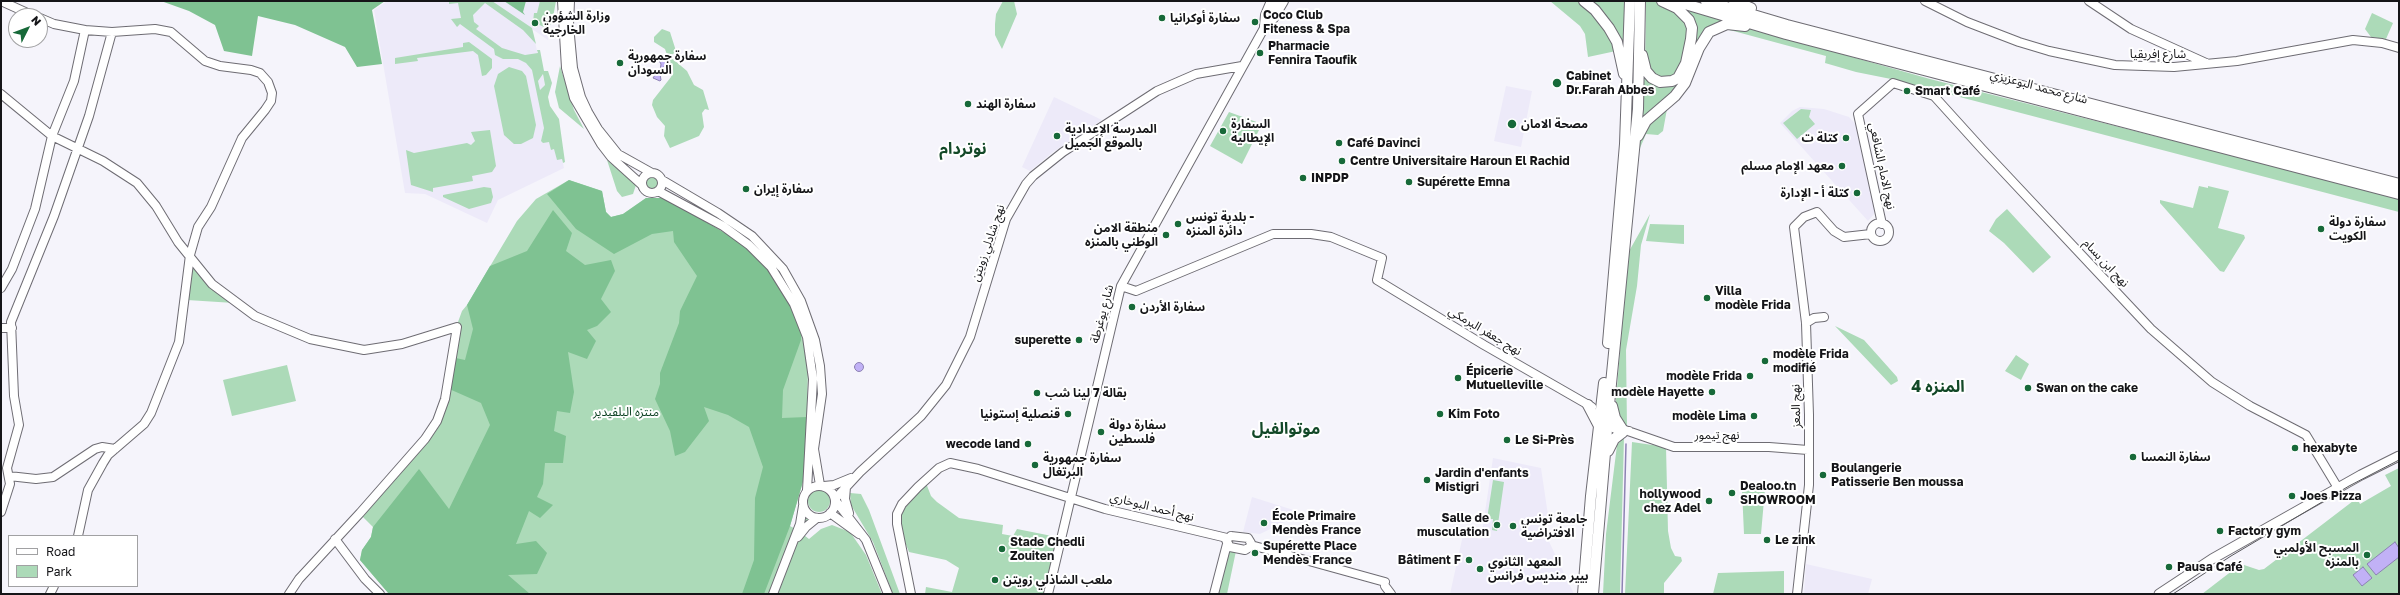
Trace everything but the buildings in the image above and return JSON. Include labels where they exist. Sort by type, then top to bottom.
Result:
[{"type":"highway","points":[[1265,26],[1266,15],[1272,1]]},
{"type":"highway","points":[[1265,26],[1273,18],[1283,1]]},
{"type":"highway","points":[[1584,1],[1601,17],[1617,42],[1624,69],[1627,98]]},
{"type":"highway","points":[[1602,485],[1603,420],[1625,144],[1630,1]]},
{"type":"highway","points":[[1583,594],[1635,145],[1638,109],[1640,1]]},
{"type":"highway","points":[[1639,34],[1644,65],[1649,74],[1654,79],[1664,82],[1678,78],[1686,63],[1692,28],[1685,14],[1662,1]]},
{"type":"highway","name":"شارع محمد البوعزيزي","points":[[1674,1],[2399,184]]},
{"type":"highway","name":"شارع محمد البوعزيزي","points":[[1706,1],[1786,30],[2399,194]]},
{"type":"highway","points":[[1734,1],[1786,30]]},
{"type":"highway","points":[[1635,145],[1643,127],[1658,109],[1675,96],[1685,83],[1705,37],[1716,27],[1735,24],[1786,30]]},
{"type":"highway","points":[[1628,79],[1634,103],[1638,109],[1648,113],[1658,109]]},
{"type":"highway","points":[[1593,594],[1605,465],[1612,441],[1625,430],[1615,418],[1607,392],[1607,362]]},
{"type":"highway","points":[[1586,404],[1597,402],[1607,392]]},
{"type":"highway","points":[[1586,404],[1603,420],[1605,465]]},
{"type":"main road","points":[[2368,472],[2377,462],[2399,449]]},
{"type":"main road","points":[[2159,594],[2188,573],[2338,488],[2399,456]]},
{"type":"street","points":[[1,1],[16,8]]},
{"type":"street","points":[[562,1],[565,61],[574,98],[601,144],[611,157],[642,185],[647,192],[658,191],[724,226],[749,245],[771,267],[794,304],[807,337],[813,379],[807,490],[804,495],[801,520],[773,594]]},
{"type":"street","points":[[570,1],[569,25],[573,68],[581,97],[598,129],[618,154],[652,173],[657,174],[662,180],[718,213],[752,236],[783,269],[801,301],[815,340],[820,366],[822,394],[814,449],[821,485]]},
{"type":"street","name":"شارع يوغرطة","points":[[1048,594],[1121,286],[1278,1]]},
{"type":"street","name":"شارع إفريقيا","points":[[1925,1],[1973,25],[2049,51],[2115,65],[2174,67],[2207,64],[2279,54],[2353,40],[2382,42],[2399,48]]},
{"type":"street","points":[[2089,1],[2131,29],[2207,64]]},
{"type":"street","points":[[48,21],[85,30],[112,32],[155,29],[171,32],[205,61],[220,66],[251,70],[260,73],[265,77],[271,89],[271,101],[242,138],[211,207],[198,227],[190,255],[179,342],[156,401],[144,424],[114,449],[103,463],[88,490],[78,535]]},
{"type":"street","points":[[1,288],[12,269],[35,209],[52,136],[74,81],[85,30]]},
{"type":"street","points":[[1,512],[10,484],[7,468],[19,425],[14,396],[13,315],[54,216],[104,67],[112,32]]},
{"type":"street","points":[[2174,67],[2179,52]]},
{"type":"street","name":"نهج شادلي زويتن","points":[[860,472],[921,416],[946,384],[970,337],[1006,219],[1030,180],[1059,155],[1157,91],[1196,74],[1242,66]]},
{"type":"street","name":"نهج ابن بسام","points":[[1858,114],[1893,82],[1934,96],[2151,329],[2197,371],[2218,386],[2306,435],[2338,488]]},
{"type":"street","points":[[1,94],[52,136],[115,168],[137,183],[156,206],[178,242],[212,284],[237,304],[268,323],[320,342],[357,349],[376,349],[402,344],[457,327],[447,389],[437,421],[425,439],[402,466],[299,578],[289,594]]},
{"type":"street","name":"نهج الامام الشافعي","points":[[1858,114],[1882,224]]},
{"type":"street","points":[[642,185],[646,176],[652,173]]},
{"type":"street","points":[[658,191],[662,187],[662,180]]},
{"type":"street","name":"نهج المعز","points":[[1797,594],[1809,485],[1809,415],[1806,322],[1794,227],[1799,220],[1817,212],[1834,231],[1844,237],[1871,234]]},
{"type":"street","points":[[1882,224],[1888,230],[1887,237],[1878,241],[1871,234],[1875,225],[1882,224]]},
{"type":"street","name":"نهج جعفر البرمكي","points":[[1121,286],[1136,291],[1273,234],[1311,234],[1331,237],[1382,258],[1377,280],[1586,404],[1603,420]]},
{"type":"street","points":[[1806,322],[1814,318],[1824,317]]},
{"type":"street","points":[[1,328],[12,328]]},
{"type":"street","name":"نهج تيمور","points":[[1603,420],[1625,430],[1674,447],[1769,447],[1808,450]]},
{"type":"street","points":[[9,476],[36,479],[53,477],[95,449],[102,447],[114,449]]},
{"type":"street","name":"نهج أحمد البوخاري","points":[[911,594],[897,524],[897,514],[904,502],[939,468],[950,463],[962,464],[1105,509],[1227,541]]},
{"type":"street","points":[[807,490],[821,485],[829,486],[844,482],[860,472]]},
{"type":"street","points":[[792,546],[802,530],[817,518],[830,513],[834,507],[835,499],[860,472]]},
{"type":"street","points":[[821,485],[831,490],[835,499],[866,540],[888,594]]},
{"type":"street","points":[[846,487],[846,507],[854,523]]},
{"type":"street","points":[[803,505],[808,514],[817,518]]},
{"type":"street","points":[[830,513],[851,527],[866,540]]},
{"type":"street","points":[[1214,594],[1227,541],[1232,536],[1248,538],[1251,545]]},
{"type":"street","points":[[335,539],[365,579],[380,594]]},
{"type":"street","points":[[1227,541],[1230,547],[1245,550],[1251,545]]},
{"type":"street","points":[[1251,545],[1385,584],[1391,594]]},
{"type":"shaded area","points":[[387,1],[549,1],[546,19],[548,40],[532,29],[545,85],[543,87],[553,118],[564,168],[498,200],[487,223],[425,194],[405,193],[374,10]]},
{"type":"shaded area","points":[[664,58],[666,63],[660,74],[660,81],[653,78],[655,75],[652,73],[654,70],[660,71],[661,64],[658,59]]},
{"type":"shaded area","name":"مصحة الامان","points":[[1506,86],[1532,91],[1521,147],[1494,141]]},
{"type":"shaded area","name":"المدرسة الإعدادية بالموقع الجميل","points":[[1054,97],[1102,120],[1053,152],[1030,171],[1022,167]]},
{"type":"shaded area","name":"معهد الإمام مسلم","points":[[1800,107],[1824,109],[1849,117],[1857,126],[1875,206],[1874,214],[1868,221],[1780,123],[1792,111]]},
{"type":"shaded area","points":[[859,362],[864,367],[859,372],[854,367]]},
{"type":"shaded area","name":"جامعة تونس الافتراضية","points":[[1493,458],[1541,468],[1549,522],[1544,522],[1543,529],[1574,594],[1450,594],[1463,535],[1481,539]]},
{"type":"shaded area","name":"École Primaire Mendès France","points":[[1252,497],[1303,513],[1260,534],[1243,532]]},
{"type":"shaded area","points":[[2395,542],[2399,548],[2399,557],[2376,575],[2367,564]]},
{"type":"shaded area","points":[[1806,564],[1872,579],[1868,594],[1804,594]]},
{"type":"shaded area","points":[[2363,567],[2372,578],[2362,586],[2353,575]]},
{"type":"green space","points":[[161,1],[385,1],[372,10],[382,64],[357,67],[345,47],[295,25],[258,16],[252,56],[224,51],[215,25],[189,11]]},
{"type":"green space","points":[[449,1],[492,1],[532,28],[536,44],[523,30],[485,3],[473,15],[474,22],[479,26],[476,29],[502,48],[525,55],[538,53],[537,50],[540,50],[544,71],[548,71],[552,83],[548,97],[550,106],[559,119],[565,162],[563,163],[562,159],[557,160],[554,149],[551,150],[549,142],[543,143],[541,141],[544,128],[532,70],[526,63],[518,59],[503,59],[495,55],[494,49],[460,24],[457,27],[451,19],[461,18],[458,3],[449,4]],"holes":[[[543,74],[545,85],[540,90],[538,81]]]},
{"type":"green space","points":[[504,1],[526,1],[523,12],[525,15]]},
{"type":"green space","points":[[540,1],[556,1],[552,23],[549,26],[544,27],[533,22],[534,13],[537,13]]},
{"type":"green space","points":[[1003,1],[1014,1],[1017,14],[1002,49],[995,35],[995,24],[996,14]]},
{"type":"green space","points":[[1550,1],[1579,1],[1582,3],[1599,18],[1616,51],[1588,57],[1585,34],[1580,26]]},
{"type":"green space","points":[[1592,1],[1627,1],[1625,49],[1611,21]]},
{"type":"green space","points":[[1646,1],[1660,1],[1736,20],[1831,51],[1930,79],[2399,198],[2399,212],[1891,79],[1856,72],[1825,63],[1826,56],[1726,29],[1708,39],[1686,88],[1667,109],[1663,131],[1658,135],[1646,134],[1637,155],[1645,71]]},
{"type":"green space","points":[[2372,13],[2393,23],[2386,39],[2371,37],[2365,29]]},
{"type":"green space","points":[[662,29],[670,32],[676,51],[672,55],[674,60],[687,71],[694,85],[703,90],[709,110],[705,109],[702,113],[704,127],[699,136],[670,148],[664,136],[665,126],[657,117],[652,105],[653,100],[671,77],[673,72],[665,49],[654,42],[654,37]]},
{"type":"green space","points":[[469,42],[492,59],[492,68],[486,75],[482,76],[478,55],[473,51],[417,58],[418,61],[395,64],[395,58],[463,47],[463,43]]},
{"type":"green space","points":[[560,66],[574,110],[584,129],[559,108],[555,92]]},
{"type":"green space","points":[[509,67],[522,71],[526,76],[536,125],[533,138],[521,144],[514,144],[504,135],[494,86],[498,74]]},
{"type":"green space","points":[[1801,109],[1811,110],[1809,117],[1815,124],[1797,139],[1783,123]]},
{"type":"green space","points":[[1229,112],[1262,124],[1242,164],[1210,146]]},
{"type":"green space","points":[[490,130],[496,166],[492,172],[472,176],[473,181],[433,188],[433,192],[411,185],[406,150],[414,153],[467,143],[471,145],[475,141],[471,132]]},
{"type":"green space","points":[[607,160],[636,185],[633,194],[622,197],[617,191]]},
{"type":"green space","points":[[653,176],[658,178],[660,183],[658,188],[653,190],[648,188],[646,183],[648,178]]},
{"type":"green space","name":"منتزه البلفيدير","points":[[569,180],[602,191],[606,212],[611,217],[623,214],[646,198],[663,198],[801,331],[808,365],[804,478],[790,526],[799,531],[804,516],[810,519],[800,532],[809,539],[821,529],[832,525],[850,532],[866,555],[882,594],[389,594],[360,560],[362,550],[371,537],[373,527],[361,515],[437,422],[454,333],[462,311],[517,221],[536,199]]},
{"type":"green space","points":[[569,180],[602,191],[606,212],[611,217],[623,214],[646,198],[663,198],[674,203],[730,236],[745,247],[770,271],[786,295],[801,331],[801,340],[783,390],[782,418],[807,417],[804,478],[790,526],[764,594],[742,594],[754,560],[755,498],[763,467],[749,427],[728,415],[704,407],[709,421],[685,452],[675,456],[670,431],[655,399],[660,384],[660,373],[679,323],[680,311],[697,276],[674,242],[673,231],[652,234],[614,254],[576,229],[547,194]]},
{"type":"green space","points":[[2199,186],[2208,188],[2208,186],[2229,191],[2218,228],[2244,235],[2245,238],[2224,272],[2220,271],[2160,203],[2160,200],[2193,208]]},
{"type":"green space","points":[[484,187],[491,188],[493,197],[491,203],[469,209],[443,197],[443,195]]},
{"type":"green space","points":[[2007,209],[2051,257],[2033,273],[2004,243],[1989,231],[1996,219]]},
{"type":"green space","points":[[553,210],[572,233],[566,251],[585,265],[611,260],[615,271],[601,299],[611,312],[597,326],[587,330],[596,341],[587,359],[568,352],[574,392],[570,413],[557,411],[554,431],[566,436],[563,463],[545,463],[543,484],[537,497],[553,505],[540,518],[529,511],[516,544],[536,541],[547,553],[537,574],[508,575],[530,594],[389,594],[360,560],[362,550],[371,537],[373,527],[419,469],[449,509],[490,425],[481,403],[447,388],[451,357],[465,360],[473,329],[467,305],[490,266],[527,251]]},
{"type":"green space","points":[[1650,214],[1641,245],[1637,286],[1626,350],[1627,428],[1615,412],[1628,253]]},
{"type":"green space","points":[[1650,224],[1684,225],[1684,244],[1646,241]]},
{"type":"green space","points":[[191,261],[234,303],[187,300]]},
{"type":"green space","points":[[1835,326],[1864,340],[1897,377],[1898,381],[1891,385]]},
{"type":"green space","points":[[2016,355],[2029,364],[2021,380],[2005,371]]},
{"type":"green space","points":[[287,365],[296,401],[232,416],[223,380]]},
{"type":"green space","points":[[1624,437],[1620,594],[1603,594],[1606,534],[1617,445]]},
{"type":"green space","points":[[1632,442],[1666,447],[1668,531],[1671,548],[1675,556],[1681,557],[1682,561],[1664,583],[1664,594],[1625,594]]},
{"type":"green space","points":[[2399,468],[2399,594],[2202,594],[2237,567],[2244,565],[2259,570],[2264,569],[2357,498],[2360,504],[2391,486],[2385,475]]},
{"type":"green space","points":[[1493,480],[1504,482],[1497,531],[1492,530],[1493,519],[1487,519]]},
{"type":"green space","name":"Stade Chedli Zouiten","points":[[926,483],[931,496],[959,518],[1003,525],[1002,534],[1013,536],[1017,529],[1057,537],[1044,594],[925,594],[926,587],[952,592],[959,568],[946,560],[909,552],[902,535],[900,515],[905,505]]},
{"type":"green space","points":[[1765,489],[1761,534],[1744,534],[1742,490]]},
{"type":"green space","points":[[819,490],[827,493],[830,501],[827,509],[819,512],[811,509],[808,501],[811,493]]},
{"type":"green space","points":[[850,493],[861,494],[869,510],[900,594],[893,594],[873,542],[851,505]]},
{"type":"green space","points":[[1226,548],[1236,551],[1227,594],[1215,594]]},
{"type":"green space","points":[[1784,571],[1784,594],[1713,594],[1718,573]]},
{"type":"waterway","points":[[1622,594],[1626,444]]},
{"type":"tram line","points":[[2173,594],[2231,556],[2349,486],[2399,460]]},
{"type":"place","name":"سفارة أوكرانيا","points":[[1162,18]]},
{"type":"place","name":"Coco Club Fiteness & Spa","points":[[1255,22]]},
{"type":"place","name":"وزارة الشؤون الخارجية","points":[[535,23]]},
{"type":"place","name":"Pharmacie Fennira Taoufik","points":[[1260,53]]},
{"type":"place","name":"سفارة جمهورية السودان","points":[[620,63]]},
{"type":"place","name":"Cabinet Dr.Farah Abbes","points":[[1557,83]]},
{"type":"place","name":"Smart Café","points":[[1907,91]]},
{"type":"place","name":"سفارة الهند","points":[[968,104]]},
{"type":"place","name":"مصحة الامان","points":[[1512,124]]},
{"type":"place","name":"السفارة الإيطالية","points":[[1223,131]]},
{"type":"place","name":"المدرسة الإعدادية بالموقع الجميل","points":[[1057,136]]},
{"type":"place","name":"كتلة ت","points":[[1846,138]]},
{"type":"place","name":"Café Davinci","points":[[1339,143]]},
{"type":"place","name":"Centre Universitaire Haroun El Rachid","points":[[1342,161]]},
{"type":"place","name":"معهد الإمام مسلم","points":[[1842,166]]},
{"type":"place","name":"INPDP","points":[[1303,178]]},
{"type":"place","name":"Supérette Emna","points":[[1409,182]]},
{"type":"place","name":"سفارة إيران","points":[[746,189]]},
{"type":"place","name":"كتلة أ - الإدارة","points":[[1857,193]]},
{"type":"place","name":"بلدية تونس - دائرة المنزه","points":[[1178,224]]},
{"type":"place","name":"سفارة دولة الكويت","points":[[2321,229]]},
{"type":"place","name":"منطقة الامن الوطني بالمنزه","points":[[1166,235]]},
{"type":"place","name":"Villa modèle Frida","points":[[1707,298]]},
{"type":"place","name":"سفارة الأردن","points":[[1132,307]]},
{"type":"place","name":"superette","points":[[1079,340]]},
{"type":"place","name":"modèle Frida modifié","points":[[1765,361]]},
{"type":"place","name":"modèle Frida","points":[[1750,376]]},
{"type":"place","name":"Épicerie Mutuelleville","points":[[1458,378]]},
{"type":"place","name":"Swan on the cake","points":[[2028,388]]},
{"type":"place","name":"modèle Hayette","points":[[1712,392]]},
{"type":"place","name":"بقالة 7 لينا شب","points":[[1037,393]]},
{"type":"place","name":"قنصلية إستونيا","points":[[1068,414]]},
{"type":"place","name":"Kim Foto","points":[[1440,414]]},
{"type":"place","name":"modèle Lima","points":[[1754,416]]},
{"type":"place","name":"سفارة دولة فلسطين","points":[[1101,432]]},
{"type":"place","name":"Le Si-Près","points":[[1507,440]]},
{"type":"place","name":"wecode land","points":[[1028,444]]},
{"type":"place","name":"hexabyte","points":[[2295,448]]},
{"type":"place","name":"سفارة النمسا","points":[[2133,457]]},
{"type":"place","name":"سفارة جمهورية البرتغال","points":[[1035,465]]},
{"type":"place","name":"Boulangerie Patisserie Ben moussa","points":[[1823,475]]},
{"type":"place","name":"Jardin d'enfants Mistigri","points":[[1427,480]]},
{"type":"place","name":"Dealoo.tn SHOWROOM","points":[[1732,493]]},
{"type":"place","name":"Joes Pizza","points":[[2292,496]]},
{"type":"place","name":"hollywood chez Adel","points":[[1709,501]]},
{"type":"place","name":"École Primaire Mendès France","points":[[1264,523]]},
{"type":"place","name":"Salle de musculation","points":[[1497,525]]},
{"type":"place","name":"جامعة تونس الافتراضية","points":[[1513,526]]},
{"type":"place","name":"Factory gym","points":[[2220,531]]},
{"type":"place","name":"Le zink","points":[[1767,540]]},
{"type":"place","name":"Stade Chedli Zouiten","points":[[1002,549]]},
{"type":"place","name":"Supérette Place Mendès France","points":[[1255,553]]},
{"type":"place","name":"المسبح الأولمبي بالمنزه","points":[[2367,555]]},
{"type":"place","name":"Bâtiment F","points":[[1469,560]]},
{"type":"place","name":"Pausa Café","points":[[2169,567]]},
{"type":"place","name":"المعهد الثانوي بيير منديس فرانس","points":[[1480,569]]},
{"type":"place","name":"ملعب الشاذلي زويتن","points":[[995,580]]},
{"type":"district","name":"نوتردام","points":[[963,149]]},
{"type":"district","name":"المنزه 4","points":[[1938,387]]},
{"type":"district","name":"موتوالفيل","points":[[1286,429]]}]
